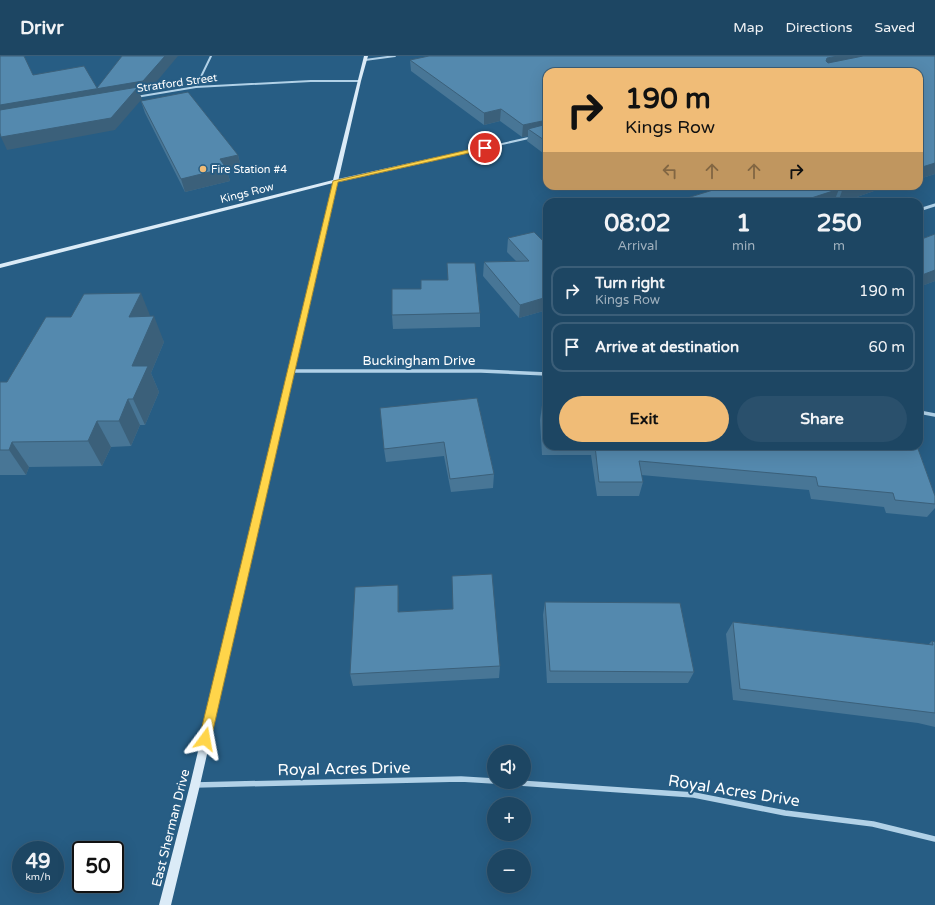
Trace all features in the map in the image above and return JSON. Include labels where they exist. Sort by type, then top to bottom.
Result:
[{"type":"main road","name":"East Sherman Drive","points":[[165,905],[195,785],[359,81],[366,58]]},
{"type":"main road","name":"Kings Row","points":[[0,266],[336,181]]},
{"type":"street","points":[[196,87],[211,56]]},
{"type":"street","points":[[366,58],[395,56]]},
{"type":"street","name":"Stratford Street","points":[[136,97],[196,87],[310,81],[359,81]]},
{"type":"street","name":"Kings Row","points":[[336,181],[539,136]]},
{"type":"street","points":[[923,209],[935,205]]},
{"type":"street","name":"Buckingham Drive","points":[[291,371],[481,371],[543,374]]},
{"type":"street","points":[[923,413],[935,415]]},
{"type":"street","name":"Royal Acres Drive","points":[[195,785],[461,779],[487,781]]},
{"type":"street","name":"Royal Acres Drive","points":[[531,784],[694,795],[785,813],[873,824],[935,839]]},
{"type":"building","points":[[0,56],[24,56],[33,75],[84,66],[97,88],[122,56],[165,56],[143,81],[0,105]]},
{"type":"building","points":[[429,56],[838,56],[827,58],[826,61],[828,63],[863,56],[935,56],[935,163],[923,167],[923,68],[543,68],[543,121],[523,125],[501,109],[484,113],[410,60]]},
{"type":"building","points":[[138,87],[111,118],[1,137],[0,110]]},
{"type":"building","points":[[188,92],[238,155],[220,159],[226,168],[181,179],[141,101]]},
{"type":"building","points":[[543,125],[543,139],[528,129]]},
{"type":"building","points":[[713,190],[836,190],[811,198],[687,198]]},
{"type":"building","points":[[534,232],[543,241],[543,298],[520,305],[484,262],[529,261],[508,238]]},
{"type":"building","points":[[935,234],[935,270],[923,275],[923,238]]},
{"type":"building","points":[[447,263],[475,263],[480,313],[392,315],[392,289],[421,289],[421,280],[448,280]]},
{"type":"building","points":[[141,293],[129,317],[154,316],[132,366],[148,366],[133,399],[128,399],[119,421],[97,421],[88,441],[12,442],[9,450],[0,450],[0,382],[7,382],[46,317],[71,317],[84,294]]},
{"type":"building","points":[[477,398],[494,474],[450,479],[444,442],[384,449],[380,408]]},
{"type":"building","points":[[595,450],[918,450],[935,496],[935,504],[895,500],[893,493],[818,486],[816,477],[639,461],[643,482],[599,482]]},
{"type":"building","points":[[492,574],[500,666],[350,674],[355,587],[398,585],[398,612],[453,609],[452,576]]},
{"type":"building","points":[[545,602],[680,603],[694,672],[550,671]]},
{"type":"building","points":[[733,622],[933,645],[932,641],[935,642],[935,713],[740,689]]},
{"type":"place","name":"Fire Station #4","points":[[203,169]]},
{"type":"route","points":[[205,739],[336,181],[485,148]]}]
